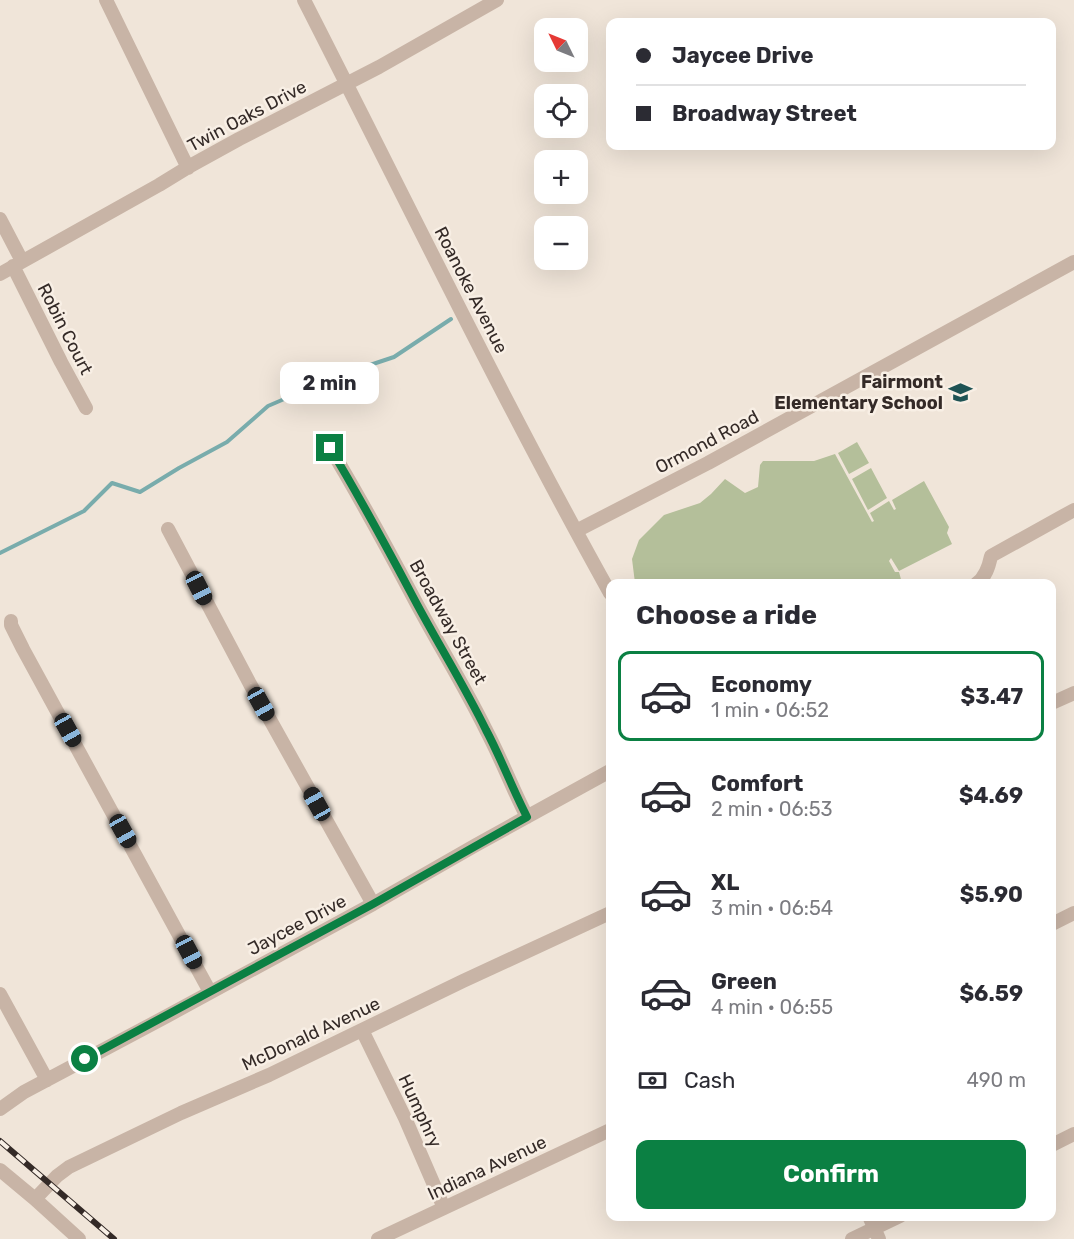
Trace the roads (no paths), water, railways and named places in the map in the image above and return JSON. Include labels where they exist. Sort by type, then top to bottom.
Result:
[{"type":"street","points":[[106,0],[188,168]]},
{"type":"street","name":"Roanoke Avenue","points":[[304,0],[494,376],[606,586]]},
{"type":"street","name":"Twin Oaks Drive","points":[[0,274],[239,139],[347,84],[497,0]]},
{"type":"street","name":"Robin Court","points":[[0,219],[61,362],[86,408]]},
{"type":"street","name":"Ormond Road","points":[[576,531],[699,468],[1074,262]]},
{"type":"street","name":"Broadway Street","points":[[330,448],[359,496],[488,733],[527,817]]},
{"type":"street","points":[[981,579],[988,570],[991,556],[1074,510]]},
{"type":"street","points":[[168,529],[245,675],[373,904]]},
{"type":"street","points":[[10,621],[210,992]]},
{"type":"street","points":[[1056,701],[1074,693]]},
{"type":"street","name":"Jaycee Drive","points":[[0,1109],[14,1098],[373,904],[606,773]]},
{"type":"street","points":[[1056,922],[1074,913]]},
{"type":"street","name":"McDonald Avenue","points":[[35,1199],[69,1167],[606,915]]},
{"type":"street","points":[[0,994],[47,1080]]},
{"type":"street","name":"Humphry","points":[[362,1030],[405,1118],[444,1208]]},
{"type":"street","name":"Indiana Avenue","points":[[378,1239],[606,1132]]},
{"type":"street","points":[[1056,1143],[1074,1134]]},
{"type":"street","points":[[0,1170],[79,1239]]},
{"type":"street","points":[[852,1239],[889,1221]]},
{"type":"waterway","points":[[0,553],[84,511],[112,483],[140,492],[227,442],[268,406],[340,375],[394,357],[451,319]]},
{"type":"railway","points":[[0,1141],[114,1239]]},
{"type":"place","name":"Fairmont Elementary School","points":[[961,392]]}]
